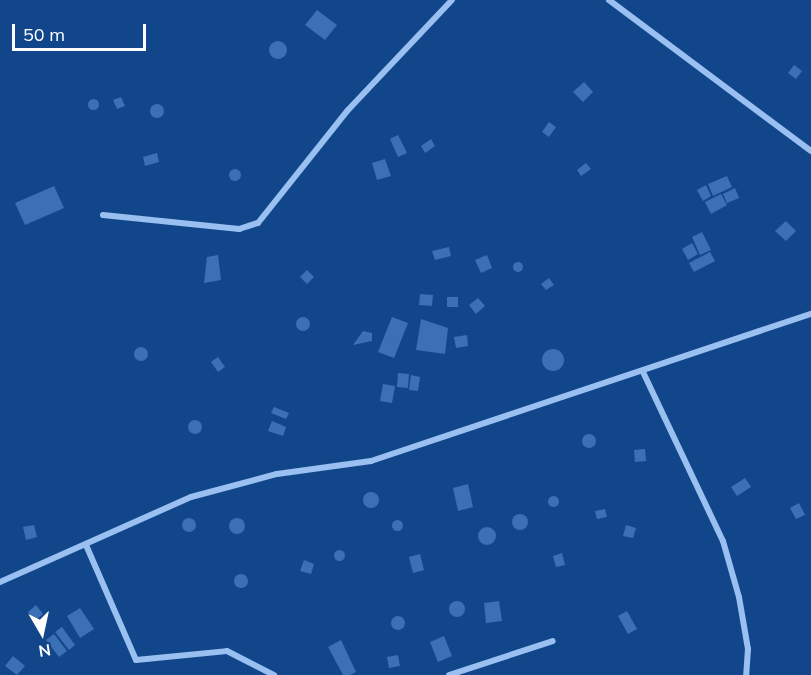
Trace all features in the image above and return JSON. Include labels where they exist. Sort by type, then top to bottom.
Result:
[{"type":"street","points":[[103,215],[239,228],[258,223],[348,110],[452,0]]},
{"type":"street","points":[[609,0],[811,151]]},
{"type":"street","points":[[0,582],[191,497],[277,474],[371,460],[643,372],[811,314]]},
{"type":"street","points":[[643,372],[723,542],[740,597],[748,649],[746,675]]},
{"type":"street","points":[[86,545],[136,660],[227,651],[274,675]]},
{"type":"street","points":[[449,675],[553,641]]},
{"type":"building","points":[[317,10],[337,25],[325,40],[305,25]]},
{"type":"building","points":[[278,41],[284,44],[287,50],[284,56],[278,59],[272,56],[269,50],[272,44]]},
{"type":"building","points":[[794,65],[802,71],[796,79],[788,73]]},
{"type":"building","points":[[584,82],[593,92],[583,102],[573,92]]},
{"type":"building","points":[[121,97],[125,106],[117,109],[113,100]]},
{"type":"building","points":[[93,98],[99,104],[93,110],[87,104]]},
{"type":"building","points":[[154,104],[160,104],[164,111],[160,118],[154,118],[150,114],[150,108]]},
{"type":"building","points":[[549,122],[556,127],[549,137],[542,132]]},
{"type":"building","points":[[398,135],[407,153],[398,157],[390,139]]},
{"type":"building","points":[[431,139],[435,146],[425,153],[421,146]]},
{"type":"building","points":[[157,153],[159,162],[145,166],[143,157]]},
{"type":"building","points":[[385,159],[391,176],[377,180],[372,163]]},
{"type":"building","points":[[586,163],[591,169],[581,176],[577,170]]},
{"type":"building","points":[[235,169],[241,175],[235,181],[229,175]]},
{"type":"building","points":[[727,176],[732,187],[713,196],[708,184]]},
{"type":"building","points":[[706,185],[711,196],[703,201],[697,190]]},
{"type":"building","points":[[54,186],[64,208],[25,225],[15,203]]},
{"type":"building","points":[[735,188],[739,198],[727,203],[723,194]]},
{"type":"building","points":[[721,194],[727,205],[711,214],[705,202]]},
{"type":"building","points":[[786,221],[796,231],[786,241],[775,231]]},
{"type":"building","points":[[702,232],[711,250],[700,255],[692,237]]},
{"type":"building","points":[[692,243],[698,254],[688,260],[682,249]]},
{"type":"building","points":[[449,247],[451,256],[435,260],[432,251]]},
{"type":"building","points":[[710,252],[715,261],[694,272],[689,263]]},
{"type":"building","points":[[218,255],[221,280],[204,283],[207,257]]},
{"type":"building","points":[[487,255],[492,268],[481,273],[475,260]]},
{"type":"building","points":[[518,262],[522,263],[522,271],[518,272],[514,271],[513,267],[514,263]]},
{"type":"building","points":[[307,270],[314,277],[307,284],[300,277]]},
{"type":"building","points":[[549,278],[554,285],[546,290],[541,284]]},
{"type":"building","points":[[420,294],[433,295],[432,306],[419,305]]},
{"type":"building","points":[[447,297],[458,297],[458,307],[447,307]]},
{"type":"building","points":[[478,298],[485,306],[476,314],[469,305]]},
{"type":"building","points":[[303,317],[308,319],[310,324],[308,329],[303,331],[298,329],[296,324],[298,319]]},
{"type":"building","points":[[392,317],[408,323],[394,358],[378,352]]},
{"type":"building","points":[[421,319],[448,328],[445,354],[416,350]]},
{"type":"building","points":[[363,331],[372,333],[372,341],[353,345]]},
{"type":"building","points":[[467,335],[468,346],[456,348],[454,337]]},
{"type":"building","points":[[141,347],[146,349],[148,354],[146,359],[141,361],[136,359],[134,354],[136,349]]},
{"type":"building","points":[[553,349],[561,352],[564,360],[561,368],[553,371],[545,368],[542,360],[545,352]]},
{"type":"building","points":[[218,357],[225,367],[218,372],[211,362]]},
{"type":"building","points":[[398,373],[409,374],[408,388],[397,387]]},
{"type":"building","points":[[411,375],[420,377],[418,391],[409,390]]},
{"type":"building","points":[[383,384],[395,386],[392,403],[380,401]]},
{"type":"building","points":[[274,407],[289,413],[286,419],[271,413]]},
{"type":"building","points":[[192,420],[198,420],[202,427],[198,434],[192,434],[188,430],[188,424]]},
{"type":"building","points":[[272,421],[286,427],[283,436],[268,431]]},
{"type":"building","points":[[589,434],[594,436],[596,441],[594,446],[589,448],[584,446],[582,441],[584,436]]},
{"type":"building","points":[[645,449],[646,461],[635,462],[634,450]]},
{"type":"building","points":[[745,478],[751,487],[737,496],[731,487]]},
{"type":"building","points":[[468,484],[473,507],[458,511],[453,488]]},
{"type":"building","points":[[368,492],[374,492],[379,500],[377,506],[368,508],[363,503],[363,497]]},
{"type":"building","points":[[553,496],[557,497],[557,505],[553,506],[549,505],[548,501],[549,497]]},
{"type":"building","points":[[799,503],[805,515],[796,519],[790,508]]},
{"type":"building","points":[[605,509],[607,517],[597,519],[595,511]]},
{"type":"building","points":[[520,514],[528,522],[520,530],[512,522]]},
{"type":"building","points":[[189,518],[194,520],[196,525],[194,530],[189,532],[184,530],[182,525],[184,520]]},
{"type":"building","points":[[234,518],[240,518],[245,526],[243,532],[234,534],[229,529],[229,523]]},
{"type":"building","points":[[397,519],[403,525],[397,531],[391,525]]},
{"type":"building","points":[[34,525],[37,537],[26,540],[23,527]]},
{"type":"building","points":[[626,525],[636,528],[633,538],[623,536]]},
{"type":"building","points":[[487,527],[493,530],[496,536],[493,542],[487,545],[481,542],[478,536],[481,530]]},
{"type":"building","points":[[339,550],[343,551],[343,559],[339,560],[335,559],[334,555],[335,551]]},
{"type":"building","points":[[562,553],[565,565],[556,567],[553,556]]},
{"type":"building","points":[[420,554],[424,570],[413,573],[409,557]]},
{"type":"building","points":[[304,560],[314,564],[311,574],[300,571]]},
{"type":"building","points":[[241,574],[246,576],[248,581],[246,586],[241,588],[236,586],[234,581],[236,576]]},
{"type":"building","points":[[457,601],[463,603],[465,609],[463,615],[457,617],[451,615],[449,609],[451,603]]},
{"type":"building","points":[[499,601],[502,621],[486,623],[484,603]]},
{"type":"building","points":[[36,605],[43,614],[35,621],[28,612]]},
{"type":"building","points":[[80,608],[94,629],[80,638],[67,616]]},
{"type":"building","points":[[627,611],[637,629],[628,634],[618,616]]},
{"type":"building","points":[[398,616],[403,618],[405,623],[403,628],[398,630],[393,628],[391,623],[393,618]]},
{"type":"building","points":[[62,627],[75,645],[69,650],[55,632]]},
{"type":"building","points":[[54,634],[67,651],[59,657],[46,640]]},
{"type":"building","points":[[444,636],[452,656],[438,662],[430,642]]},
{"type":"building","points":[[341,640],[356,672],[350,675],[343,675],[328,647]]},
{"type":"building","points":[[398,655],[400,666],[389,668],[387,657]]},
{"type":"building","points":[[13,656],[25,666],[17,675],[5,666]]}]
